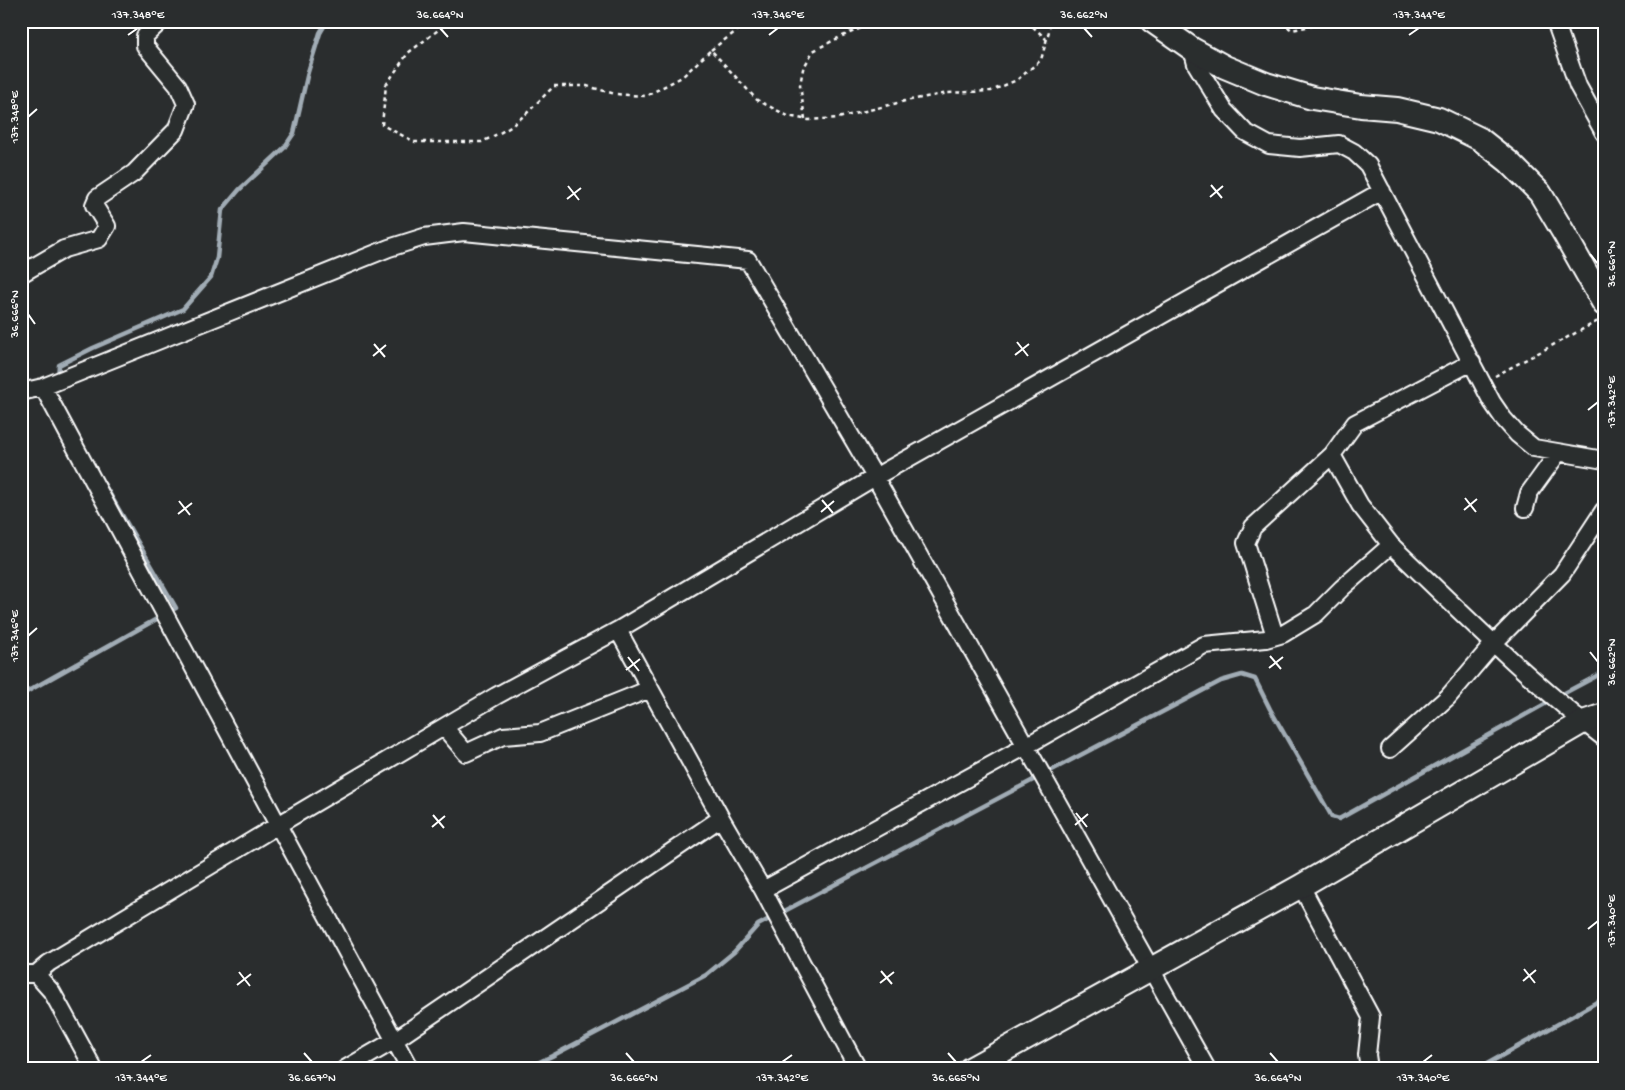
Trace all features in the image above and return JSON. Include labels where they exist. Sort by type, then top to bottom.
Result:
[{"type":"street","points":[[21,274],[64,249],[99,239],[108,226],[94,205],[97,198],[134,173],[176,130],[186,104],[178,86],[145,46],[145,36],[162,21]]},
{"type":"street","points":[[1152,21],[1192,49],[1225,67],[1266,84],[1312,98],[1361,106],[1397,109],[1439,119],[1480,139],[1508,162],[1540,193],[1604,304]]},
{"type":"street","points":[[1555,21],[1578,86],[1604,133]]},
{"type":"street","points":[[1192,49],[1196,64],[1224,110],[1244,132],[1269,145],[1300,148],[1339,144],[1354,152],[1368,165],[1492,402],[1517,434],[1534,448],[1604,460]]},
{"type":"street","points":[[94,1069],[52,992],[29,974],[496,696],[618,630],[875,477],[1382,191]]},
{"type":"street","points":[[21,392],[43,387],[389,248],[424,238],[464,232],[748,260],[875,477],[1207,1069]]},
{"type":"street","points":[[1275,636],[1246,543],[1253,527],[1332,456],[1355,423],[1472,362]]},
{"type":"street","points":[[43,387],[410,1069]]},
{"type":"street","points":[[1525,508],[1529,494],[1558,452]]},
{"type":"street","points":[[1332,456],[1360,505],[1391,545],[1494,643],[1593,719],[1604,738]]},
{"type":"street","points":[[1390,749],[1448,697],[1494,643],[1562,574],[1604,510]]},
{"type":"street","points":[[763,890],[1026,746],[1204,644],[1266,639],[1283,634],[1316,614],[1342,588],[1391,545]]},
{"type":"street","points":[[618,630],[721,818],[763,890],[858,1069]]},
{"type":"street","points":[[444,728],[466,753],[503,736],[540,733],[650,689]]},
{"type":"street","points":[[970,1069],[1301,886],[1593,719]]},
{"type":"street","points":[[345,1069],[395,1040],[721,818]]},
{"type":"street","points":[[1301,886],[1371,1017],[1367,1055],[1369,1069]]},
{"type":"path","points":[[450,21],[408,53],[386,85],[382,125],[415,142],[482,142],[509,128],[554,86],[587,86],[615,94],[646,96],[682,77],[711,50],[750,21]]},
{"type":"path","points":[[805,119],[800,85],[804,69],[813,51],[864,27],[872,21]]},
{"type":"path","points":[[1027,21],[1047,39]]},
{"type":"path","points":[[711,50],[757,100],[788,116],[805,119],[838,118],[906,101],[948,93],[991,91],[1016,80],[1041,60],[1050,21]]},
{"type":"path","points":[[1281,22],[1292,30],[1336,21],[1380,24],[1386,21]]},
{"type":"path","points":[[1483,383],[1604,318]]},
{"type":"waterway","points":[[58,377],[59,365],[183,309],[211,277],[217,258],[222,210],[239,190],[284,148],[294,133],[308,72],[320,33],[327,21]]},
{"type":"waterway","points":[[104,484],[176,608],[168,612]]},
{"type":"waterway","points":[[21,695],[162,616]]},
{"type":"waterway","points":[[1559,696],[1604,672]]},
{"type":"waterway","points":[[525,1069],[706,975],[734,952],[758,925],[1221,681],[1242,675],[1255,679],[1270,709],[1332,817],[1339,819],[1552,700]]},
{"type":"waterway","points":[[1478,1069],[1604,998]]}]
